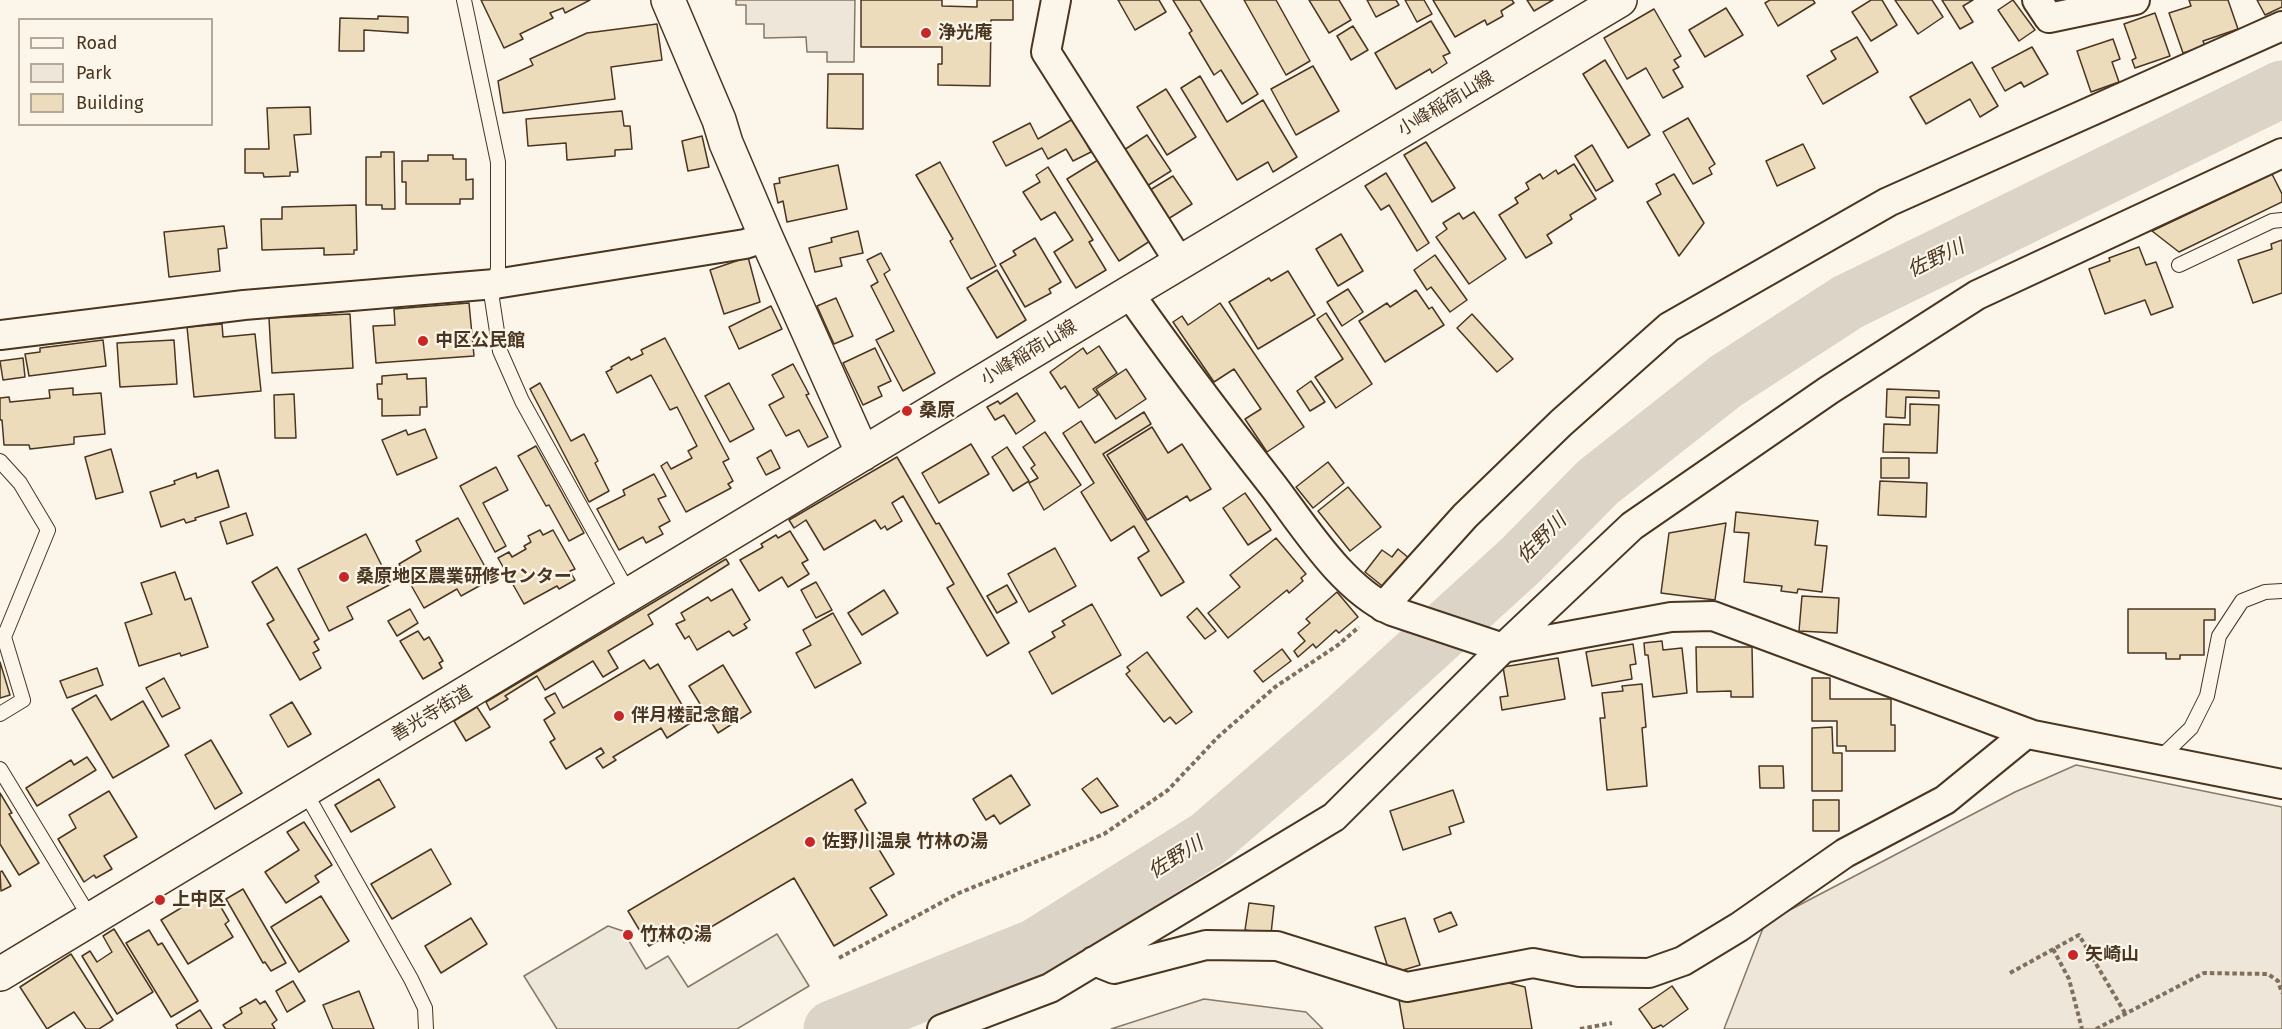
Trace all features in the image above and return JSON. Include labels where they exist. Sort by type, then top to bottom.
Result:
[{"type":"main road","points":[[668,0],[766,237],[863,454]]},
{"type":"main road","name":"小峰稲荷山線","points":[[863,454],[1620,0]]},
{"type":"main road","name":"善光寺街道","points":[[0,974],[863,454]]},
{"type":"street","points":[[1056,0],[1046,52],[1180,262]]},
{"type":"street","points":[[2037,0],[2049,18],[2135,0]]},
{"type":"street","points":[[1387,609],[1465,516],[1561,423],[1669,327],[1888,202],[2282,26]]},
{"type":"street","points":[[942,1029],[1050,988],[1334,817],[1497,646],[1632,526],[1829,390],[1977,295],[2282,153]]},
{"type":"street","points":[[0,335],[244,305],[495,284],[745,244],[766,237]]},
{"type":"street","points":[[1129,293],[1181,368],[1342,575],[1387,609],[1497,646],[1671,617],[1713,616],[2027,733],[2282,784]]},
{"type":"street","points":[[1094,961],[1114,969],[1206,945],[1277,946],[1407,987],[1533,963],[1579,972],[1649,973],[1683,961],[1738,927],[1845,853],[1945,800],[2027,733]]},
{"type":"lane","points":[[464,0],[498,162],[498,268],[492,299],[500,351],[522,401],[629,594]]},
{"type":"lane","points":[[2179,265],[2272,221],[2282,220]]},
{"type":"lane","points":[[0,461],[20,483],[48,530],[4,637],[23,700],[0,714]]},
{"type":"lane","points":[[2158,760],[2191,728],[2206,696],[2219,636],[2242,601],[2265,592],[2282,591]]},
{"type":"lane","points":[[0,769],[91,919]]},
{"type":"lane","points":[[304,790],[411,979],[425,1008],[426,1029]]},
{"type":"path","points":[[839,958],[959,893],[1104,834],[1168,790],[1218,737],[1275,687],[1387,609]]},
{"type":"path","points":[[2010,973],[2079,935],[2126,1013]]},
{"type":"path","points":[[2053,949],[2069,979],[2082,1029]]},
{"type":"path","points":[[2096,1029],[2204,973],[2268,974],[2278,981],[2282,993]]},
{"type":"path","points":[[1580,1029],[1612,1023]]},
{"type":"green space","points":[[736,0],[855,0],[854,62],[827,62],[827,52],[807,52],[806,37],[764,38],[764,24],[746,24],[746,5],[736,5]]},
{"type":"green space","points":[[2076,765],[2282,807],[2282,1029],[1724,1029],[1765,923],[2015,792]]},
{"type":"green space","points":[[1204,999],[1306,1012],[1323,1029],[1111,1029]]},
{"type":"shaded area","points":[[608,926],[623,931],[646,969],[668,956],[688,987],[777,934],[809,986],[737,1029],[557,1029],[524,976]]},
{"type":"building","points":[[481,0],[590,0],[565,13],[563,8],[550,13],[553,18],[520,34],[523,39],[504,48]]},
{"type":"building","name":"浄光庵","points":[[861,0],[942,0],[942,6],[977,7],[977,0],[1013,0],[1013,20],[991,20],[990,86],[938,85],[938,64],[942,64],[942,47],[861,47]]},
{"type":"building","points":[[1118,0],[1159,0],[1166,12],[1135,30]]},
{"type":"building","points":[[1173,0],[1200,0],[1258,94],[1242,104],[1221,70],[1214,75],[1189,33],[1192,31]]},
{"type":"building","points":[[1244,0],[1276,0],[1310,61],[1286,75]]},
{"type":"building","points":[[1309,0],[1339,0],[1351,20],[1329,33]]},
{"type":"building","points":[[1367,0],[1396,0],[1399,5],[1376,17]]},
{"type":"building","points":[[1405,0],[1424,0],[1432,14],[1417,22]]},
{"type":"building","points":[[1433,0],[1512,0],[1514,3],[1501,11],[1503,16],[1487,25],[1485,20],[1455,37]]},
{"type":"building","points":[[1527,0],[1553,0],[1534,11]]},
{"type":"building","points":[[1770,0],[1813,0],[1815,3],[1778,26],[1765,3]]},
{"type":"building","points":[[1871,0],[1882,0],[1897,25],[1871,41],[1852,12]]},
{"type":"building","points":[[1895,0],[1932,0],[1943,17],[1918,34]]},
{"type":"building","points":[[1942,0],[1973,0],[1963,6],[1973,22],[1960,29]]},
{"type":"building","points":[[2013,0],[2035,30],[2019,41],[1998,10]]},
{"type":"building","points":[[2189,0],[2228,0],[2238,29],[2203,41],[2205,46],[2183,53],[2169,13],[2191,6]]},
{"type":"building","points":[[2257,0],[2282,0],[2282,7],[2265,15]]},
{"type":"building","points":[[1726,8],[1743,35],[1705,57],[1689,30]]},
{"type":"building","points":[[1654,9],[1681,56],[1674,60],[1679,67],[1673,70],[1683,87],[1663,98],[1646,68],[1627,79],[1604,38]]},
{"type":"building","points":[[2155,13],[2170,56],[2135,68],[2132,60],[2136,58],[2124,24]]},
{"type":"building","points":[[378,16],[408,17],[408,33],[364,30],[364,51],[339,51],[340,18],[378,19]]},
{"type":"building","points":[[1431,21],[1450,53],[1443,56],[1447,63],[1432,73],[1430,69],[1396,89],[1375,53]]},
{"type":"building","points":[[657,24],[662,60],[611,67],[615,99],[503,113],[498,81],[533,65],[530,59],[587,33]]},
{"type":"building","points":[[1353,26],[1368,50],[1351,60],[1337,36]]},
{"type":"building","points":[[1857,37],[1878,72],[1823,104],[1807,76],[1836,59],[1831,51]]},
{"type":"building","points":[[2113,39],[2120,59],[2112,62],[2119,82],[2091,92],[2077,51]]},
{"type":"building","points":[[2032,47],[2048,74],[2024,87],[2021,82],[2005,91],[1992,68]]},
{"type":"building","points":[[1605,60],[1650,135],[1628,148],[1583,74]]},
{"type":"building","points":[[1972,62],[1998,106],[1980,117],[1970,99],[1926,124],[1910,97]]},
{"type":"building","points":[[1313,66],[1339,111],[1296,135],[1271,89]]},
{"type":"building","points":[[828,74],[863,74],[863,129],[827,128]]},
{"type":"building","points":[[1200,76],[1227,122],[1263,100],[1297,157],[1273,172],[1268,162],[1237,180],[1181,88]]},
{"type":"building","points":[[1166,89],[1196,137],[1167,155],[1137,107]]},
{"type":"building","points":[[310,107],[311,134],[294,135],[298,172],[290,172],[290,176],[264,177],[263,173],[245,173],[245,149],[269,149],[267,108]]},
{"type":"building","points":[[622,111],[624,126],[630,126],[632,149],[615,150],[615,156],[567,160],[566,143],[528,146],[526,119]]},
{"type":"building","points":[[1688,118],[1715,164],[1709,168],[1712,174],[1693,184],[1663,132]]},
{"type":"building","points":[[1073,119],[1091,152],[1073,161],[1066,149],[1048,159],[1042,148],[1006,166],[993,142],[1030,123],[1038,139]]},
{"type":"building","points":[[1147,135],[1171,171],[1147,186],[1124,150]]},
{"type":"building","points":[[702,136],[709,167],[688,171],[682,141]]},
{"type":"building","points":[[1426,142],[1455,188],[1432,202],[1404,155]]},
{"type":"building","points":[[1803,144],[1815,168],[1777,186],[1766,161]]},
{"type":"building","points":[[1592,145],[1613,181],[1596,191],[1575,156]]},
{"type":"building","points":[[381,152],[394,152],[395,209],[382,209],[382,205],[366,205],[366,157],[381,157]]},
{"type":"building","points":[[428,155],[453,155],[453,159],[466,159],[466,180],[473,179],[473,199],[460,199],[460,204],[406,204],[406,182],[402,182],[402,161],[428,161]]},
{"type":"building","points":[[1098,160],[1150,241],[1119,261],[1067,179]]},
{"type":"building","points":[[940,162],[996,266],[971,279],[950,241],[953,239],[916,175]]},
{"type":"building","points":[[1574,164],[1596,199],[1570,215],[1572,219],[1547,235],[1552,243],[1526,258],[1499,215],[1518,203],[1515,198],[1529,189],[1526,183],[1540,174],[1543,179],[1556,170],[1558,174]]},
{"type":"building","points":[[838,165],[847,209],[787,222],[783,201],[778,203],[774,184],[780,183],[779,178]]},
{"type":"building","points":[[1048,167],[1093,240],[1089,242],[1106,270],[1076,288],[1054,252],[1073,240],[1055,212],[1041,220],[1023,192],[1040,182],[1036,175]]},
{"type":"building","points":[[1386,173],[1429,243],[1417,251],[1389,205],[1381,210],[1365,186]]},
{"type":"building","points":[[1674,174],[1704,223],[1679,256],[1647,202],[1661,194],[1656,184]]},
{"type":"building","points":[[2272,174],[2282,194],[2282,202],[2179,252],[2152,231]]},
{"type":"building","points":[[1173,176],[1192,204],[1168,219],[1150,190]]},
{"type":"building","points":[[356,205],[357,250],[354,250],[354,254],[324,255],[324,248],[262,250],[261,219],[282,219],[282,207]]},
{"type":"building","points":[[1474,212],[1506,259],[1469,284],[1436,237],[1447,229],[1443,223],[1459,213],[1463,219]]},
{"type":"building","points":[[224,226],[227,248],[218,249],[220,271],[169,277],[164,232]]},
{"type":"building","points":[[858,231],[863,253],[840,258],[842,266],[815,272],[809,248],[832,242],[831,238]]},
{"type":"building","points":[[1341,234],[1363,271],[1338,286],[1316,249]]},
{"type":"building","points":[[1035,238],[1061,282],[1049,289],[1051,293],[1025,307],[1000,264],[1016,255],[1013,251]]},
{"type":"building","points":[[2282,240],[2282,293],[2253,303],[2238,260],[2272,249],[2271,244]]},
{"type":"building","points":[[2139,247],[2146,265],[2156,262],[2173,307],[2151,315],[2145,300],[2105,314],[2089,269],[2110,261],[2109,258]]},
{"type":"building","points":[[881,253],[890,270],[884,274],[935,373],[903,391],[876,340],[894,331],[871,286],[878,282],[867,260]]},
{"type":"building","points":[[1435,255],[1467,300],[1450,312],[1431,287],[1427,290],[1414,270]]},
{"type":"building","points":[[748,257],[760,302],[724,314],[710,270]]},
{"type":"building","points":[[997,270],[1026,320],[997,338],[967,288]]},
{"type":"building","points":[[1288,271],[1315,315],[1258,349],[1229,302],[1269,278],[1271,281]]},
{"type":"building","points":[[1348,289],[1363,312],[1342,326],[1327,302]]},
{"type":"building","points":[[1416,290],[1429,309],[1432,307],[1444,325],[1385,362],[1359,321],[1387,303],[1390,307]]},
{"type":"building","points":[[836,298],[853,336],[834,344],[817,306]]},
{"type":"building","name":"中区公民館","points":[[469,303],[474,356],[376,363],[373,326],[395,325],[394,309]]},
{"type":"building","points":[[1220,303],[1304,427],[1267,452],[1245,419],[1261,409],[1234,369],[1214,382],[1173,322],[1182,316],[1188,325]]},
{"type":"building","points":[[771,306],[782,329],[739,349],[729,327]]},
{"type":"building","points":[[1326,313],[1372,384],[1336,408],[1315,377],[1343,359],[1317,319]]},
{"type":"building","points":[[350,314],[353,368],[272,373],[269,318]]},
{"type":"building","points":[[1472,314],[1513,359],[1497,372],[1457,328]]},
{"type":"building","points":[[222,324],[223,337],[255,334],[261,391],[194,397],[187,327]]},
{"type":"building","points":[[665,338],[729,459],[723,462],[733,481],[728,484],[731,488],[686,512],[661,466],[667,462],[671,469],[692,458],[688,451],[697,446],[677,407],[670,410],[651,375],[617,393],[606,372],[629,357],[631,360],[643,354],[641,350]]},
{"type":"building","points":[[103,340],[106,366],[29,376],[25,354],[40,352],[40,348]]},
{"type":"building","points":[[174,340],[177,384],[120,387],[117,343]]},
{"type":"building","points":[[1099,346],[1117,373],[1093,389],[1098,395],[1079,408],[1065,386],[1061,389],[1050,372],[1083,348],[1087,354]]},
{"type":"building","points":[[875,348],[891,381],[878,387],[882,396],[863,405],[843,363]]},
{"type":"building","points":[[23,358],[25,377],[3,380],[0,361]]},
{"type":"building","points":[[793,364],[828,437],[808,447],[799,430],[786,436],[769,405],[784,397],[772,375]]},
{"type":"building","points":[[1126,369],[1146,399],[1116,419],[1096,389]]},
{"type":"building","points":[[407,374],[407,379],[426,378],[427,407],[420,407],[420,415],[382,416],[382,399],[378,399],[377,384],[382,384],[382,376]]},
{"type":"building","points":[[1311,381],[1325,402],[1310,411],[1297,391]]},
{"type":"building","points":[[540,383],[571,441],[584,434],[598,461],[595,463],[609,491],[589,502],[530,389]]},
{"type":"building","points":[[729,383],[754,429],[730,442],[705,396]]},
{"type":"building","points":[[73,388],[73,395],[101,393],[105,434],[74,437],[74,444],[30,449],[29,445],[4,445],[2,420],[0,420],[0,398],[9,397],[10,402],[50,398],[49,390]]},
{"type":"building","points":[[1887,389],[1939,391],[1939,398],[1906,397],[1905,418],[1886,417]]},
{"type":"building","points":[[1017,393],[1035,421],[1016,434],[1004,415],[995,420],[987,407],[998,401],[1000,404]]},
{"type":"building","points":[[294,394],[296,438],[275,438],[274,395]]},
{"type":"building","points":[[1910,404],[1939,405],[1937,453],[1883,452],[1884,424],[1910,425]]},
{"type":"building","points":[[1144,412],[1151,424],[1103,454],[1184,582],[1161,596],[1138,558],[1149,551],[1134,526],[1111,541],[1081,492],[1094,483],[1063,433],[1081,421],[1095,443]]},
{"type":"building","points":[[1152,427],[1168,453],[1182,444],[1211,489],[1190,501],[1187,496],[1147,520],[1107,455]]},
{"type":"building","points":[[425,429],[437,458],[397,475],[382,440],[406,430],[408,435]]},
{"type":"building","points":[[1045,432],[1081,485],[1044,510],[1029,483],[1038,478],[1031,468],[1035,465],[1023,447]]},
{"type":"building","points":[[971,444],[989,474],[939,503],[922,473]]},
{"type":"building","points":[[536,446],[584,533],[569,541],[518,456]]},
{"type":"building","points":[[1007,447],[1029,481],[1013,491],[992,457]]},
{"type":"building","points":[[111,449],[123,492],[96,499],[85,457]]},
{"type":"building","points":[[771,450],[780,468],[766,475],[757,458]]},
{"type":"building","points":[[897,457],[936,524],[939,523],[1009,643],[987,656],[947,588],[954,584],[903,496],[892,503],[902,521],[887,530],[885,526],[881,529],[875,520],[824,550],[806,520],[794,528],[789,520]]},
{"type":"building","points":[[1881,458],[1909,458],[1909,478],[1881,478]]},
{"type":"building","points":[[1328,462],[1344,483],[1313,508],[1296,487]]},
{"type":"building","points":[[496,467],[508,490],[483,503],[506,546],[495,552],[460,486]]},
{"type":"building","points":[[218,470],[229,507],[186,523],[184,519],[161,527],[150,492],[175,484],[174,481],[196,473],[197,478]]},
{"type":"building","points":[[654,474],[666,496],[658,499],[670,521],[659,527],[663,534],[646,543],[643,537],[619,550],[597,509],[625,495],[623,490]]},
{"type":"building","points":[[1880,481],[1927,483],[1926,517],[1878,515]]},
{"type":"building","points":[[1348,487],[1381,527],[1350,551],[1318,511]]},
{"type":"building","points":[[1245,493],[1271,530],[1248,545],[1223,508]]},
{"type":"building","points":[[1736,512],[1818,521],[1815,545],[1827,546],[1822,592],[1798,589],[1797,593],[1781,591],[1782,586],[1744,582],[1749,533],[1734,532]]},
{"type":"building","points":[[246,513],[253,535],[227,544],[220,522]]},
{"type":"building","points":[[458,518],[488,572],[476,578],[481,585],[461,596],[457,589],[424,608],[399,564],[421,551],[416,541]]},
{"type":"building","points":[[1726,523],[1715,600],[1661,593],[1669,533]]},
{"type":"building","points":[[540,530],[543,535],[553,530],[575,569],[570,571],[575,580],[559,589],[557,586],[524,604],[498,558],[509,552],[512,557],[526,549],[524,546],[531,542],[528,536]]},
{"type":"building","points":[[790,531],[808,560],[802,563],[809,574],[788,587],[782,577],[759,591],[740,560],[763,547],[761,544],[776,535],[778,538]]},
{"type":"building","name":"桑原地区農業研修センター","points":[[366,534],[391,584],[347,607],[353,619],[329,631],[298,569]]},
{"type":"building","points":[[1276,538],[1306,574],[1301,578],[1303,581],[1289,593],[1287,590],[1228,638],[1208,613],[1240,587],[1230,575]]},
{"type":"building","points":[[1055,548],[1076,586],[1029,612],[1008,574]]},
{"type":"building","points":[[1398,549],[1410,559],[1386,589],[1365,572],[1382,550],[1392,557]]},
{"type":"building","points":[[726,559],[729,564],[648,615],[653,624],[608,651],[618,668],[603,677],[593,661],[545,690],[537,676],[505,696],[508,699],[490,710],[486,702]]},
{"type":"building","points":[[277,567],[319,639],[314,642],[319,650],[313,653],[321,668],[300,680],[267,624],[274,620],[252,582]]},
{"type":"building","points":[[175,572],[185,600],[191,598],[208,647],[139,666],[125,623],[152,614],[141,583]]},
{"type":"building","points":[[816,582],[832,610],[816,618],[801,590]]},
{"type":"building","points":[[1007,585],[1017,602],[997,613],[987,596]]},
{"type":"building","points":[[732,589],[750,620],[744,624],[747,628],[733,636],[729,631],[697,650],[689,636],[685,639],[676,624],[685,620],[681,613],[708,597],[711,601]]},
{"type":"building","points":[[884,590],[898,613],[862,635],[848,613]]},
{"type":"building","points":[[1337,592],[1358,617],[1339,633],[1336,630],[1316,648],[1313,644],[1298,657],[1294,651],[1305,641],[1298,633],[1310,623],[1306,619]]},
{"type":"building","points":[[1802,596],[1839,598],[1837,633],[1799,631]]},
{"type":"building","points":[[1092,604],[1121,655],[1052,694],[1029,652],[1055,637],[1052,632],[1065,625],[1062,621]]},
{"type":"building","points":[[1197,608],[1216,631],[1205,639],[1187,617]]},
{"type":"building","points":[[410,609],[418,623],[397,636],[388,621]]},
{"type":"building","points":[[2128,609],[2215,609],[2215,620],[2204,620],[2204,655],[2180,655],[2180,659],[2166,659],[2166,653],[2128,653]]},
{"type":"building","points":[[833,613],[861,663],[815,688],[796,653],[811,645],[803,630]]},
{"type":"building","points":[[418,631],[424,640],[429,637],[443,661],[439,663],[442,668],[423,679],[400,641]]},
{"type":"building","points":[[1662,641],[1663,650],[1682,648],[1687,693],[1653,697],[1648,655],[1645,655],[1644,643]]},
{"type":"building","points":[[1633,644],[1636,664],[1630,665],[1632,679],[1592,686],[1586,652]]},
{"type":"building","points":[[1696,647],[1752,647],[1753,697],[1731,697],[1731,691],[1697,692]]},
{"type":"building","points":[[1282,649],[1291,661],[1263,682],[1254,671]]},
{"type":"building","points":[[1147,652],[1192,712],[1176,724],[1170,717],[1164,722],[1126,674],[1130,671],[1127,667]]},
{"type":"building","points":[[1558,658],[1565,699],[1502,710],[1500,697],[1508,696],[1503,667]]},
{"type":"building","name":"伴月楼記念館","points":[[644,660],[650,669],[658,664],[692,722],[667,738],[661,728],[613,757],[616,760],[603,768],[596,758],[604,753],[601,748],[566,769],[550,742],[555,739],[544,720],[555,713],[545,698],[555,693],[563,708]]},
{"type":"building","points":[[0,662],[10,695],[0,698]]},
{"type":"building","points":[[723,665],[751,712],[718,733],[689,686]]},
{"type":"building","points":[[97,668],[103,685],[67,698],[60,681]]},
{"type":"building","points":[[164,678],[180,708],[162,717],[146,688]]},
{"type":"building","points":[[1812,678],[1830,678],[1830,699],[1891,699],[1891,725],[1895,725],[1895,751],[1846,751],[1846,746],[1837,746],[1837,721],[1812,721]]},
{"type":"building","points":[[1642,684],[1646,727],[1642,728],[1647,786],[1607,790],[1600,718],[1605,718],[1602,693],[1623,691],[1622,686]]},
{"type":"building","points":[[96,695],[111,720],[143,701],[169,746],[113,778],[72,709]]},
{"type":"building","points":[[292,702],[311,734],[288,747],[270,715]]},
{"type":"building","points":[[477,707],[490,727],[466,741],[454,721]]},
{"type":"building","points":[[1832,727],[1833,753],[1842,753],[1842,791],[1812,791],[1812,728]]},
{"type":"building","points":[[211,740],[242,793],[215,809],[185,755]]},
{"type":"building","points":[[87,757],[96,770],[37,806],[26,788],[71,760],[74,765]]},
{"type":"building","points":[[1759,766],[1783,766],[1784,788],[1760,788]]},
{"type":"building","points":[[1011,775],[1030,805],[1000,824],[994,815],[986,820],[973,799]]},
{"type":"building","points":[[1097,778],[1118,806],[1101,813],[1082,789]]},
{"type":"building","points":[[379,779],[395,807],[351,832],[335,805]]},
{"type":"building","name":"佐野川温泉 竹林の湯","points":[[852,779],[866,803],[855,810],[894,874],[870,888],[887,915],[834,946],[794,878],[684,943],[676,930],[649,946],[628,911]]},
{"type":"building","points":[[1453,790],[1464,822],[1449,827],[1451,834],[1403,850],[1390,811]]},
{"type":"building","points":[[109,791],[137,837],[104,856],[112,869],[96,878],[94,875],[84,882],[58,839],[76,828],[69,815]]},
{"type":"building","points":[[0,793],[12,813],[9,814],[39,863],[19,875],[0,844]]},
{"type":"building","points":[[1813,800],[1839,800],[1839,831],[1813,831]]},
{"type":"building","points":[[304,822],[332,865],[315,876],[319,882],[286,903],[265,872],[299,850],[287,832]]},
{"type":"building","points":[[431,849],[451,884],[392,919],[371,884]]},
{"type":"building","points":[[2,871],[11,886],[1,891],[0,872]]},
{"type":"building","points":[[243,889],[286,963],[271,971],[265,962],[263,963],[226,899]]},
{"type":"building","points":[[211,890],[229,921],[225,924],[233,937],[188,964],[161,920]]},
{"type":"building","points":[[321,896],[349,941],[299,972],[271,927]]},
{"type":"building","points":[[1249,903],[1274,906],[1271,934],[1245,930]]},
{"type":"building","points":[[1451,912],[1457,925],[1439,932],[1434,919]]},
{"type":"building","points":[[471,918],[487,944],[441,973],[425,946]]},
{"type":"building","points":[[1405,918],[1420,965],[1390,974],[1375,927]]},
{"type":"building","points":[[114,929],[153,992],[117,1014],[82,956],[90,951],[97,962],[112,952],[103,936]]},
{"type":"building","points":[[149,930],[158,945],[162,943],[198,1001],[171,1017],[126,943]]},
{"type":"building","points":[[71,954],[113,1020],[99,1029],[86,1029],[74,1012],[47,1029],[20,987]]},
{"type":"building","points":[[293,981],[305,1001],[287,1012],[276,991]]},
{"type":"building","points":[[1505,982],[1525,987],[1532,1029],[1404,1029],[1399,1000]]},
{"type":"building","points":[[1672,986],[1688,1009],[1663,1027],[1661,1025],[1653,1029],[1639,1009]]},
{"type":"building","points":[[359,991],[374,1029],[333,1029],[323,1005]]},
{"type":"building","points":[[256,999],[260,1004],[265,1001],[277,1020],[272,1024],[275,1029],[226,1029],[223,1025],[242,1013],[240,1008]]},
{"type":"building","points":[[200,1010],[212,1029],[178,1029],[176,1025]]},
{"type":"waterway","name":"佐野川","points":[[832,1029],[1036,947],[1208,839],[1339,726],[1521,560],[1598,482],[1726,381],[1848,302],[2282,89]]},
{"type":"place","name":"浄光庵","points":[[926,33]]},
{"type":"place","name":"中区公民館","points":[[423,341]]},
{"type":"place","name":"桑原","points":[[907,411]]},
{"type":"place","name":"桑原地区農業研修センター","points":[[344,577]]},
{"type":"place","name":"伴月楼記念館","points":[[619,716]]},
{"type":"place","name":"佐野川温泉 竹林の湯","points":[[810,842]]},
{"type":"place","name":"上中区","points":[[160,900]]},
{"type":"place","name":"竹林の湯","points":[[628,935]]},
{"type":"place","name":"矢崎山","points":[[2073,955]]}]
